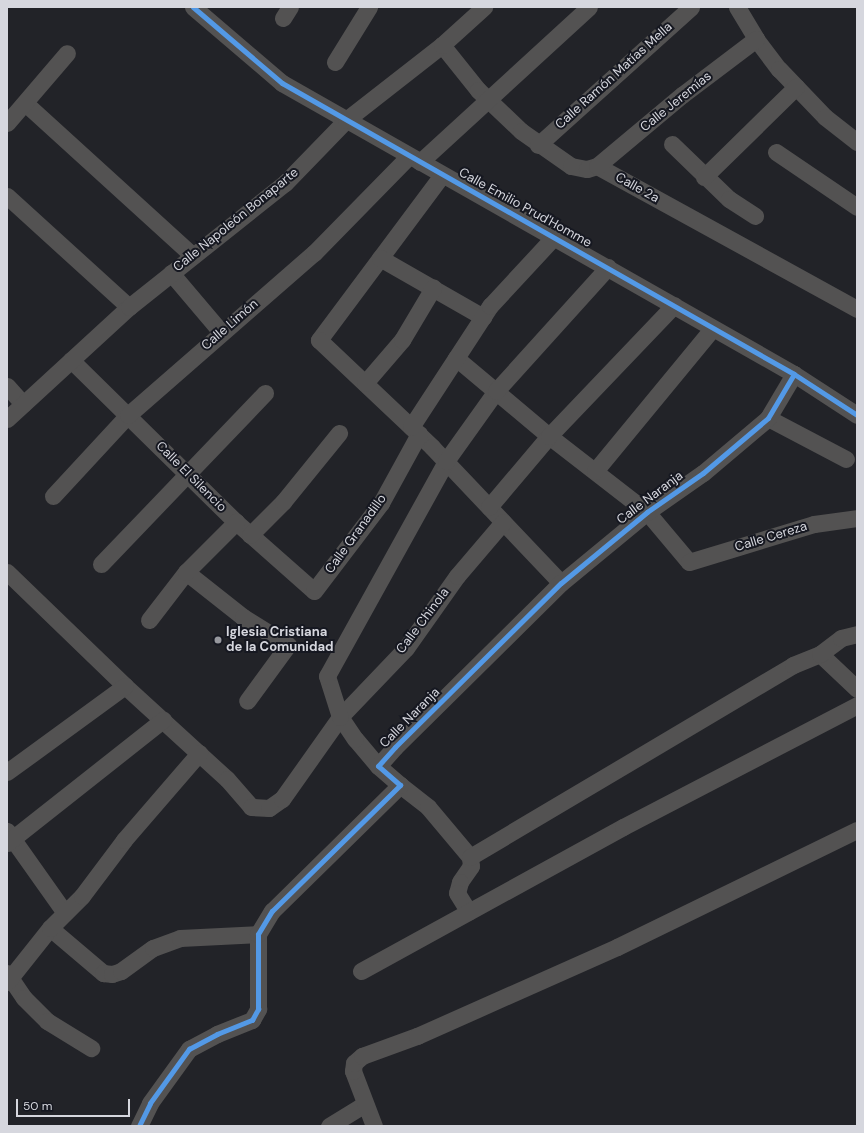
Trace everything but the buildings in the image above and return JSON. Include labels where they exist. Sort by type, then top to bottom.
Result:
[{"type":"street","name":"Calle Emilio Prud'Homme","points":[[193,7],[282,83],[794,374],[857,415]]},
{"type":"street","points":[[335,62],[369,7]]},
{"type":"street","name":"Calle Napoleón Bonaparte","points":[[7,419],[129,307],[285,183],[346,120],[442,45],[484,7]]},
{"type":"street","name":"Calle Limón","points":[[53,496],[128,415],[221,332],[314,253],[415,159],[489,100],[589,7]]},
{"type":"street","name":"Calle Ramón Matías Mella","points":[[538,145],[691,7]]},
{"type":"street","points":[[737,7],[756,39],[796,87],[825,116],[857,142]]},
{"type":"street","name":"Calle Jeremías","points":[[597,166],[682,95],[756,39]]},
{"type":"street","points":[[442,45],[489,100],[538,145],[571,166],[587,169],[597,166]]},
{"type":"street","points":[[7,123],[67,53]]},
{"type":"street","points":[[704,177],[796,87]]},
{"type":"street","points":[[25,103],[193,256]]},
{"type":"street","points":[[672,144],[704,177],[729,199],[755,216]]},
{"type":"street","points":[[776,152],[857,207]]},
{"type":"street","name":"Calle 2a","points":[[597,166],[857,309]]},
{"type":"street","points":[[442,174],[319,340],[446,461],[561,583]]},
{"type":"street","points":[[7,196],[129,307]]},
{"type":"street","name":"Calle Granadillo","points":[[314,591],[381,503],[415,430],[456,358],[483,317],[554,237]]},
{"type":"street","points":[[380,258],[483,317]]},
{"type":"street","points":[[378,766],[354,739],[340,717],[327,676],[446,461],[496,391],[608,267]]},
{"type":"street","points":[[171,273],[221,332]]},
{"type":"street","points":[[365,383],[402,340],[433,288]]},
{"type":"street","points":[[489,507],[549,436],[674,305]]},
{"type":"street","points":[[595,471],[713,328]]},
{"type":"street","points":[[456,358],[549,436],[647,512]]},
{"type":"street","name":"Calle El Silencio","points":[[71,360],[189,474],[236,522],[314,591]]},
{"type":"street","name":"Calle Naranja","points":[[470,857],[428,807],[378,766],[561,583],[647,512],[703,473],[768,418],[794,374]]},
{"type":"street","points":[[7,386],[23,404]]},
{"type":"street","points":[[101,564],[189,474],[265,393]]},
{"type":"street","points":[[768,418],[846,459]]},
{"type":"street","points":[[250,535],[283,502],[339,433]]},
{"type":"street","name":"Calle Cereza","points":[[647,512],[686,560],[698,560],[814,524],[857,518]]},
{"type":"street","points":[[149,620],[186,572],[236,522]]},
{"type":"street","name":"Calle Chinola","points":[[7,572],[125,686],[200,753],[251,807],[269,808],[282,799],[340,717],[406,648],[457,576],[503,522]]},
{"type":"street","points":[[186,572],[243,617],[288,645],[247,700]]},
{"type":"street","points":[[468,912],[457,893],[460,882],[471,866],[470,857],[793,665],[820,654],[841,638],[857,634]]},
{"type":"street","points":[[820,654],[857,689]]},
{"type":"street","points":[[7,772],[125,686]]},
{"type":"street","points":[[361,971],[623,827],[857,705]]},
{"type":"street","points":[[64,913],[9,837],[56,807],[163,720]]},
{"type":"street","points":[[91,1048],[47,1021],[24,998],[8,978],[50,928],[82,896],[124,840],[200,753]]},
{"type":"street","points":[[139,1126],[150,1103],[189,1049],[217,1034],[252,1020],[258,1010],[258,934],[272,911],[400,785]]},
{"type":"street","points":[[374,1126],[353,1071],[354,1063],[362,1056],[418,1036],[617,946],[857,830]]},
{"type":"street","points":[[50,928],[103,973],[112,974],[121,971],[153,948],[180,938],[258,934]]},
{"type":"street","points":[[329,1126],[365,1104]]},
{"type":"cycle path","points":[[193,7],[282,83],[794,374],[857,415]]},
{"type":"cycle path","points":[[139,1126],[150,1103],[189,1049],[217,1034],[252,1020],[258,1009],[258,934],[272,911],[400,785],[378,766],[395,747],[561,583],[647,512],[703,473],[768,418],[794,374]]},
{"type":"place","name":"Iglesia Cristiana de la Comunidad","points":[[218,640]]}]
